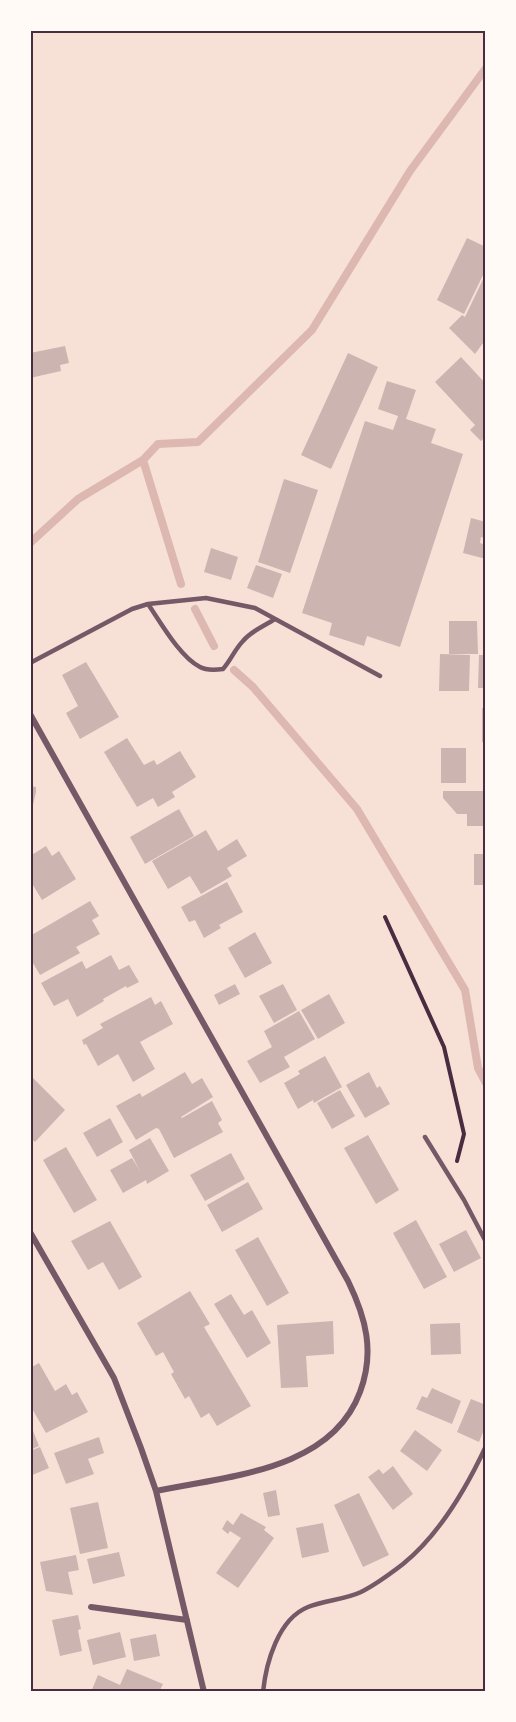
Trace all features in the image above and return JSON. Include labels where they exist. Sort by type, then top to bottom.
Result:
[{"type":"street","points":[[30,714],[348,1281],[361,1308],[367,1334],[364,1381],[356,1403],[347,1419],[317,1447],[300,1456],[251,1472],[156,1491]]},
{"type":"street","points":[[30,1232],[114,1378],[141,1448],[156,1491],[204,1692]]},
{"type":"street","points":[[91,1607],[187,1620]]},
{"type":"lane","points":[[30,663],[132,609],[148,604],[206,598],[255,608],[381,676]]},
{"type":"lane","points":[[148,604],[184,654],[198,666],[212,670],[223,669],[237,651],[240,643],[249,634],[275,619]]},
{"type":"lane","points":[[425,1137],[464,1200],[486,1242]]},
{"type":"lane","points":[[263,1692],[264,1678],[273,1651],[282,1631],[293,1616],[307,1607],[360,1593],[404,1563],[430,1537],[456,1503],[486,1446]]},
{"type":"path","points":[[385,917],[444,1047],[464,1134],[456,1168]]},
{"type":"building","points":[[467,238],[486,247],[486,269],[464,314],[437,300]]},
{"type":"building","points":[[486,273],[486,339],[475,354],[449,328],[462,315],[465,317]]},
{"type":"building","points":[[65,346],[69,363],[60,365],[61,371],[30,378],[30,353]]},
{"type":"building","points":[[348,353],[378,367],[331,469],[301,455]]},
{"type":"building","points":[[461,357],[486,384],[486,436],[481,441],[470,430],[475,425],[435,382]]},
{"type":"building","points":[[387,381],[416,390],[406,419],[436,429],[431,443],[463,454],[400,647],[367,636],[364,646],[329,635],[332,623],[302,613],[365,421],[393,430],[398,416],[378,409]]},
{"type":"building","points":[[284,479],[318,490],[290,573],[258,562]]},
{"type":"building","points":[[471,518],[486,522],[485,538],[481,537],[480,543],[486,545],[486,559],[463,553]]},
{"type":"building","points":[[211,548],[238,557],[231,580],[204,572]]},
{"type":"building","points":[[256,565],[282,574],[273,598],[247,588]]},
{"type":"building","points":[[449,621],[477,621],[478,654],[449,654]]},
{"type":"building","points":[[440,654],[470,655],[469,691],[439,691]]},
{"type":"building","points":[[479,655],[486,655],[486,688],[478,688]]},
{"type":"building","points":[[86,662],[119,717],[80,739],[66,713],[78,706],[62,675]]},
{"type":"building","points":[[482,708],[486,708],[486,742],[482,742]]},
{"type":"building","points":[[127,738],[144,765],[154,760],[157,765],[180,751],[196,777],[172,792],[175,797],[158,807],[153,798],[137,807],[104,752]]},
{"type":"building","points":[[441,748],[466,748],[466,783],[441,783]]},
{"type":"building","points":[[30,786],[36,787],[31,813]]},
{"type":"building","points":[[443,791],[486,791],[485,826],[467,826],[467,814],[457,814],[443,798]]},
{"type":"building","points":[[179,809],[194,836],[145,864],[130,837]]},
{"type":"building","points":[[206,830],[218,851],[237,839],[247,856],[227,868],[232,876],[201,894],[190,876],[168,889],[152,861]]},
{"type":"building","points":[[46,846],[52,856],[59,851],[76,879],[42,900],[30,880],[30,856]]},
{"type":"building","points":[[474,854],[486,854],[486,885],[474,885]]},
{"type":"building","points":[[227,882],[243,912],[219,925],[221,928],[204,938],[195,920],[189,922],[181,907]]},
{"type":"building","points":[[90,901],[99,916],[92,920],[100,934],[76,947],[80,953],[40,975],[30,958],[30,936]]},
{"type":"building","points":[[255,932],[272,963],[245,978],[228,948]]},
{"type":"building","points":[[111,955],[119,970],[129,965],[139,982],[127,988],[126,986],[77,1017],[68,999],[54,1006],[41,983],[82,961],[86,969]]},
{"type":"building","points":[[235,984],[240,994],[219,1005],[214,995]]},
{"type":"building","points":[[283,984],[297,1010],[274,1023],[259,996]]},
{"type":"building","points":[[329,994],[345,1023],[318,1039],[301,1010]]},
{"type":"building","points":[[151,997],[155,1005],[161,1001],[173,1024],[140,1042],[155,1069],[133,1082],[118,1054],[98,1066],[82,1040],[103,1028],[100,1024]]},
{"type":"building","points":[[299,1011],[315,1039],[284,1057],[290,1067],[260,1083],[247,1061],[272,1047],[264,1031]]},
{"type":"building","points":[[325,1056],[342,1087],[298,1109],[284,1083],[300,1074],[298,1071]]},
{"type":"building","points":[[185,1072],[192,1084],[202,1078],[213,1097],[181,1117],[212,1101],[222,1120],[218,1123],[223,1132],[174,1158],[159,1129],[156,1128],[136,1140],[116,1106],[140,1093],[142,1097]]},
{"type":"building","points":[[369,1072],[377,1088],[380,1086],[390,1104],[365,1118],[346,1085]]},
{"type":"building","points":[[30,1075],[65,1110],[35,1142],[30,1137]]},
{"type":"building","points":[[340,1090],[355,1116],[332,1129],[317,1103]]},
{"type":"building","points":[[110,1118],[123,1142],[97,1157],[83,1133]]},
{"type":"building","points":[[368,1135],[399,1190],[376,1204],[344,1148]]},
{"type":"building","points":[[150,1138],[169,1171],[147,1184],[146,1180],[123,1193],[110,1170],[132,1158],[140,1171],[129,1150]]},
{"type":"building","points":[[66,1147],[97,1200],[74,1213],[43,1160]]},
{"type":"building","points":[[231,1153],[245,1179],[205,1201],[190,1175]]},
{"type":"building","points":[[248,1182],[263,1209],[222,1232],[207,1205]]},
{"type":"building","points":[[416,1220],[447,1277],[424,1289],[393,1233]]},
{"type":"building","points":[[110,1221],[142,1277],[119,1290],[103,1262],[88,1270],[71,1241]]},
{"type":"building","points":[[466,1230],[481,1258],[454,1272],[439,1244]]},
{"type":"building","points":[[258,1237],[289,1293],[267,1306],[235,1250]]},
{"type":"building","points":[[190,1291],[210,1324],[204,1327],[251,1406],[217,1426],[209,1413],[201,1418],[189,1396],[185,1399],[171,1374],[174,1372],[163,1352],[156,1356],[137,1323]]},
{"type":"building","points":[[231,1294],[244,1315],[252,1310],[271,1343],[247,1358],[214,1304]]},
{"type":"building","points":[[333,1321],[334,1354],[306,1356],[308,1387],[281,1388],[277,1325]]},
{"type":"building","points":[[460,1323],[461,1354],[431,1355],[430,1324]]},
{"type":"building","points":[[39,1363],[55,1391],[66,1384],[72,1395],[77,1392],[88,1412],[46,1433],[30,1405],[30,1368]]},
{"type":"building","points":[[432,1388],[461,1401],[452,1424],[416,1409],[422,1396],[427,1398]]},
{"type":"building","points":[[471,1399],[486,1405],[486,1425],[479,1442],[457,1432]]},
{"type":"building","points":[[30,1423],[39,1446],[30,1450]]},
{"type":"building","points":[[415,1430],[442,1450],[427,1471],[400,1451]]},
{"type":"building","points":[[99,1437],[104,1453],[88,1459],[94,1474],[66,1484],[54,1453]]},
{"type":"building","points":[[40,1447],[49,1468],[30,1476],[30,1451]]},
{"type":"building","points":[[393,1466],[413,1494],[393,1510],[368,1477],[379,1469],[383,1474]]},
{"type":"building","points":[[276,1490],[280,1515],[268,1517],[263,1493]]},
{"type":"building","points":[[359,1493],[389,1555],[363,1567],[334,1505]]},
{"type":"building","points":[[98,1502],[108,1548],[80,1554],[70,1508]]},
{"type":"building","points":[[241,1513],[266,1527],[264,1530],[274,1538],[238,1588],[216,1573],[241,1538],[230,1531],[228,1534],[222,1529],[227,1520],[233,1525]]},
{"type":"building","points":[[323,1523],[329,1552],[302,1558],[296,1528]]},
{"type":"building","points":[[119,1552],[125,1576],[93,1584],[87,1559]]},
{"type":"building","points":[[76,1555],[79,1570],[68,1572],[73,1595],[46,1591],[40,1562]]},
{"type":"building","points":[[78,1615],[82,1651],[60,1656],[52,1620]]},
{"type":"building","points":[[120,1632],[126,1657],[93,1665],[87,1640]]},
{"type":"building","points":[[156,1634],[160,1656],[134,1661],[130,1639]]},
{"type":"building","points":[[127,1669],[163,1684],[159,1692],[91,1692],[98,1675],[120,1685]]},
{"type":"waterway","points":[[181,584],[143,460],[158,444],[198,442],[312,330],[410,171],[486,68]]},
{"type":"waterway","points":[[30,543],[78,499],[143,460]]},
{"type":"waterway","points":[[195,609],[214,646]]},
{"type":"waterway","points":[[234,670],[253,687],[357,809],[465,990],[478,1068],[486,1083]]}]
